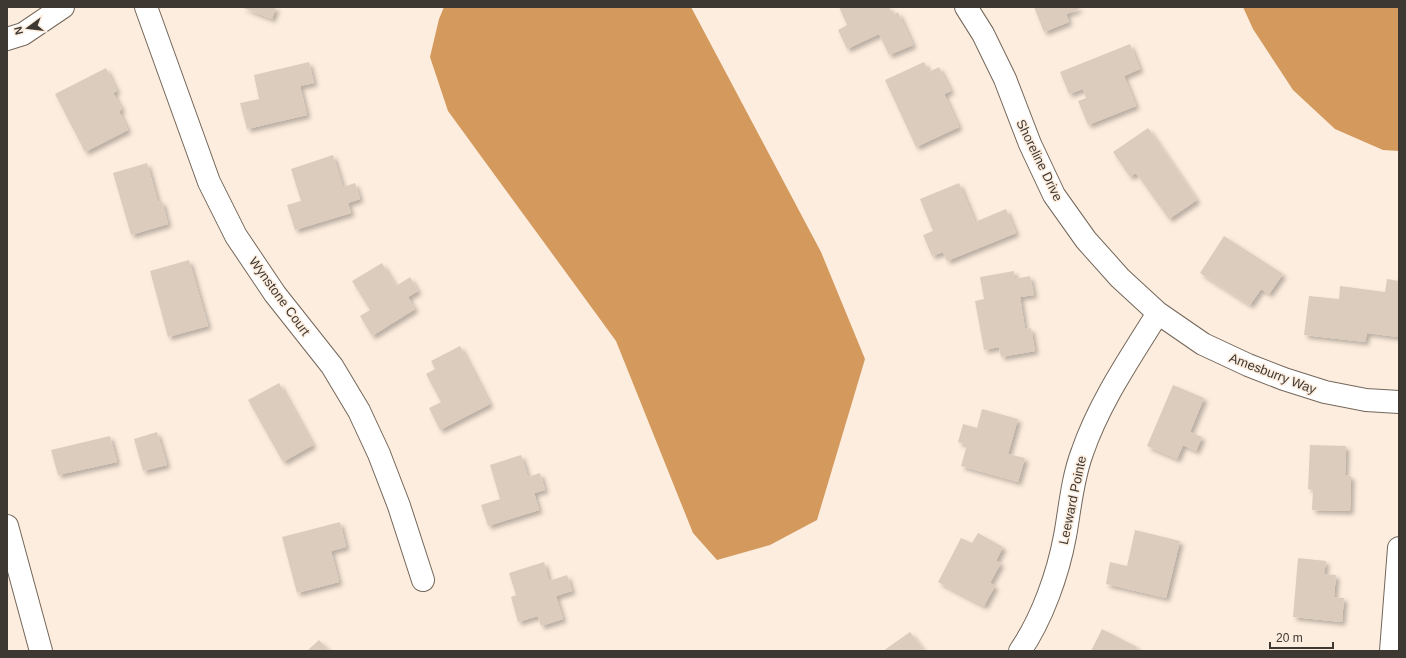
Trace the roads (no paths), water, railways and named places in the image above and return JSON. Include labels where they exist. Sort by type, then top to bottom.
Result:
[{"type":"street","points":[[7,39],[23,34],[63,7]]},
{"type":"street","name":"Wynstone Court","points":[[146,7],[209,182],[236,236],[275,294],[332,366],[359,411],[379,454],[394,493],[423,580]]},
{"type":"street","name":"Shoreline Drive","points":[[966,7],[983,34],[1005,79],[1030,144],[1054,195],[1086,240],[1120,278],[1158,313]]},
{"type":"street","name":"Amesburry Way","points":[[1158,313],[1203,344],[1248,365],[1284,379],[1324,392],[1366,400],[1399,402]]},
{"type":"street","name":"Leeward Pointe","points":[[1020,651],[1038,619],[1053,583],[1065,538],[1073,489],[1081,454],[1097,415],[1158,313]]},
{"type":"street","points":[[7,526],[40,651]]},
{"type":"street","points":[[1391,651],[1399,548]]}]
